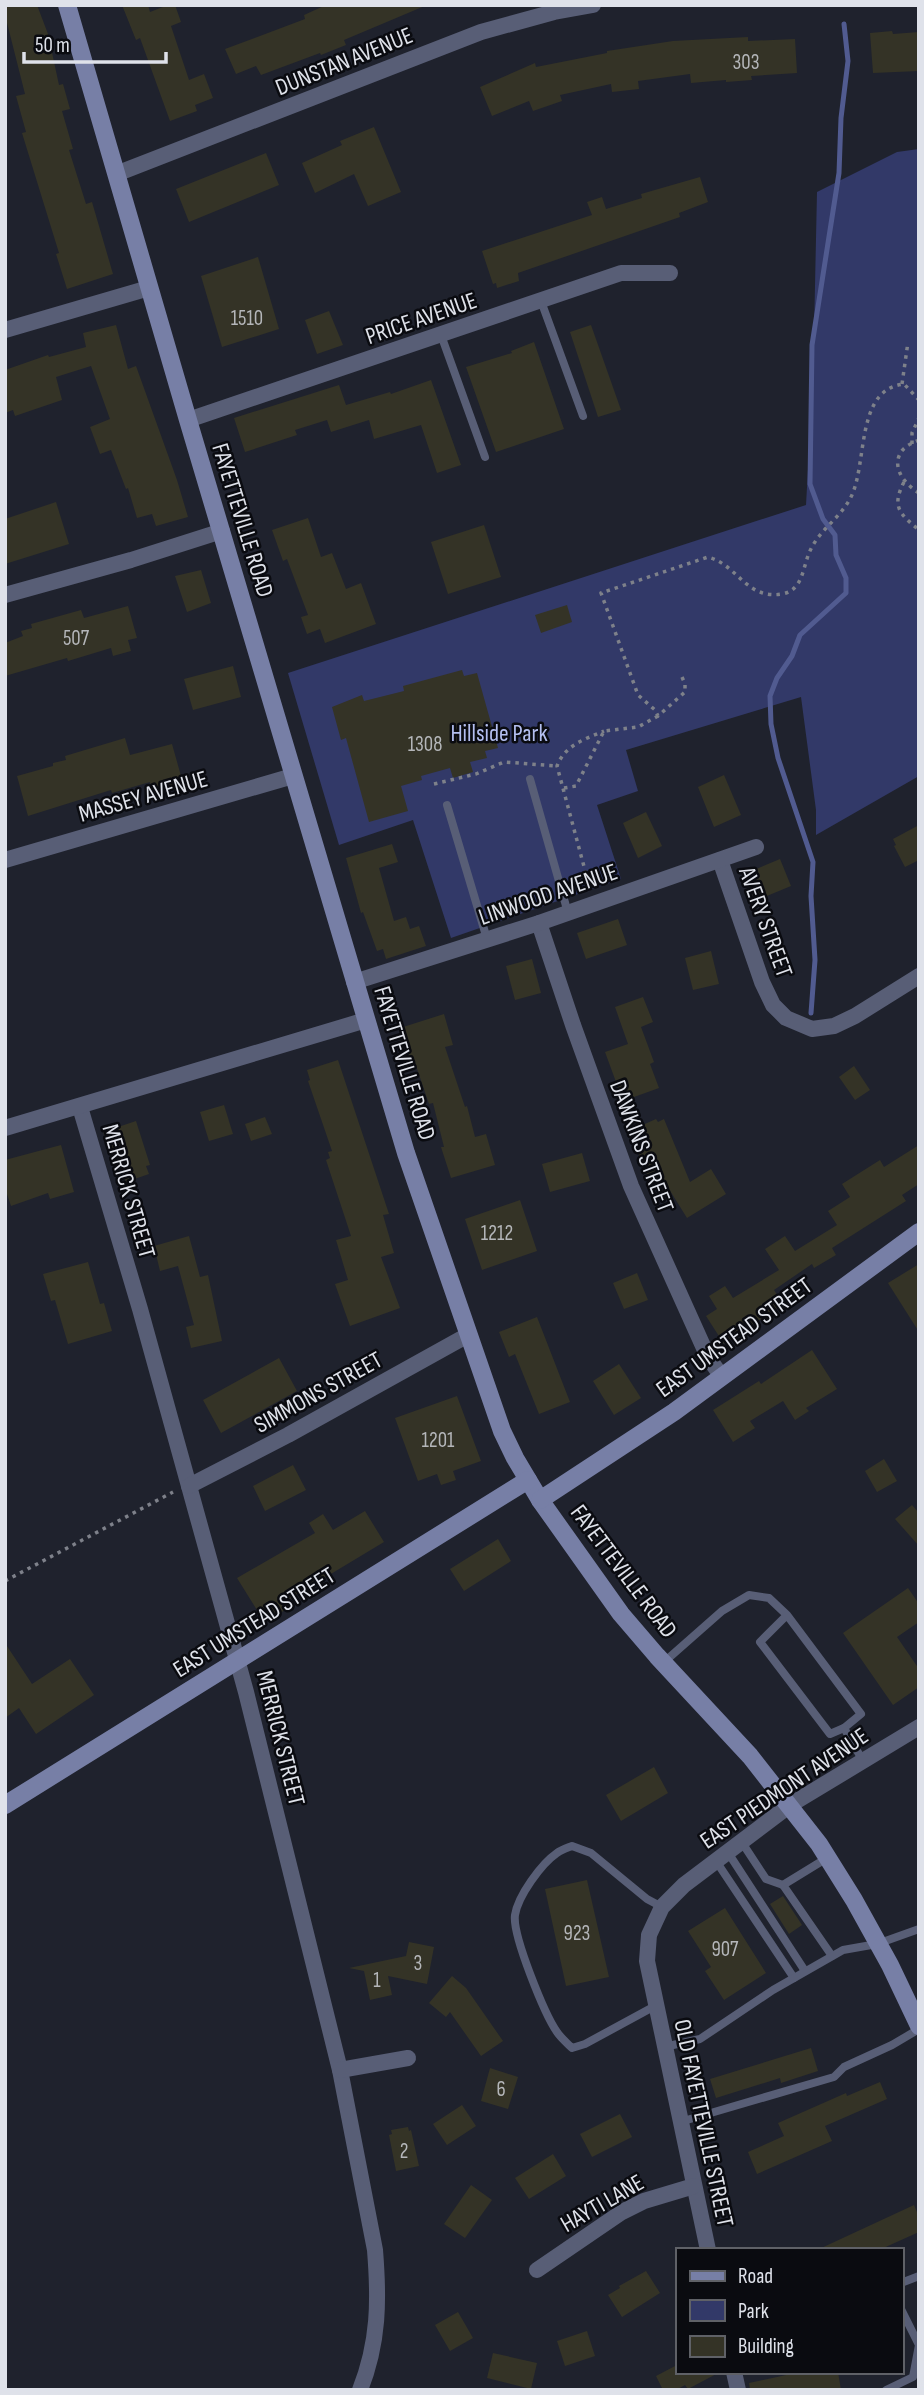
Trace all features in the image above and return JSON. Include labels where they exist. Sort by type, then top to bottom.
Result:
[{"type":"main road","name":"FAYETTEVILLE ROAD","points":[[67,5],[406,1153],[502,1431],[540,1500],[621,1614],[750,1756],[790,1805],[854,1900],[890,1965],[919,2027]]},
{"type":"main road","name":"EAST UMSTEAD STREET","points":[[540,1500],[629,1443],[919,1232]]},
{"type":"main road","name":"EAST UMSTEAD STREET","points":[[5,1805],[528,1480]]},
{"type":"street","name":"DUNSTAN AVENUE","points":[[116,174],[481,32],[554,12],[593,5]]},
{"type":"street","name":"PRICE AVENUE","points":[[188,420],[621,273],[670,273]]},
{"type":"street","points":[[5,330],[149,288]]},
{"type":"street","points":[[5,595],[222,531]]},
{"type":"street","name":"MASSEY AVENUE","points":[[7,854],[293,776]]},
{"type":"street","name":"LINWOOD AVENUE","points":[[354,982],[539,923],[756,847]]},
{"type":"street","name":"AVERY STREET","points":[[720,860],[762,982],[773,1005],[786,1018],[802,1026],[820,1030],[834,1026],[919,976]]},
{"type":"street","name":"DAWKINS STREET","points":[[539,923],[631,1186],[708,1357],[722,1377]]},
{"type":"street","points":[[5,1129],[366,1020]]},
{"type":"street","name":"MERRICK STREET","points":[[80,1107],[238,1661],[340,2070],[375,2250],[378,2280],[379,2303],[374,2340],[360,2390]]},
{"type":"street","name":"SIMMONS STREET","points":[[189,1486],[288,1435],[468,1335]]},
{"type":"street","name":"EAST PIEDMONT AVENUE","points":[[655,2006],[647,1961],[649,1935],[662,1907],[684,1885],[790,1805],[919,1727]]},
{"type":"street","name":"OLD FAYETTEVILLE STREET","points":[[655,2006],[708,2248]]},
{"type":"street","points":[[340,2070],[408,2058]]},
{"type":"street","name":"HAYTI LANE","points":[[537,2270],[622,2212],[644,2201],[694,2186]]},
{"type":"lane","points":[[541,301],[583,416]]},
{"type":"lane","points":[[441,335],[485,457]]},
{"type":"lane","points":[[530,779],[568,912]]},
{"type":"lane","points":[[447,805],[487,939]]},
{"type":"lane","points":[[663,1663],[722,1611],[749,1595],[769,1598],[787,1615],[861,1714],[844,1728],[830,1734],[760,1642],[787,1615]]},
{"type":"lane","points":[[844,1728],[863,1761]]},
{"type":"lane","points":[[655,2006],[585,2045],[572,2048],[557,2032],[540,1999],[524,1958],[514,1917],[521,1897],[538,1873],[556,1853],[572,1846],[592,1853],[647,1899],[662,1907]]},
{"type":"lane","points":[[728,1851],[766,1879],[783,1885],[832,1956]]},
{"type":"lane","points":[[728,1851],[805,1971]]},
{"type":"lane","points":[[728,1851],[794,1978]]},
{"type":"lane","points":[[783,1885],[827,1858]]},
{"type":"lane","points":[[751,1888],[766,1879]]},
{"type":"lane","points":[[664,2047],[700,2039],[805,1971],[843,1950],[877,1944],[919,1928]]},
{"type":"lane","points":[[680,2122],[834,2077],[844,2067],[892,2045],[919,2027]]},
{"type":"lane","points":[[886,2390],[913,2377],[919,2344],[903,2312]]},
{"type":"path","points":[[902,384],[908,342]]},
{"type":"path","points":[[902,384],[919,400]]},
{"type":"path","points":[[658,716],[638,695],[601,593],[708,557],[726,566],[755,591],[782,594],[795,589],[812,547],[845,508],[853,493],[860,474],[860,456],[875,401],[886,389],[902,384]]},
{"type":"path","points":[[912,444],[912,433],[919,418]]},
{"type":"path","points":[[919,440],[904,448],[898,455],[898,467],[904,482],[919,493]]},
{"type":"path","points":[[904,482],[897,495],[897,505],[901,515],[919,530]]},
{"type":"path","points":[[586,874],[557,766],[566,750],[584,739],[604,732],[638,727],[658,716],[685,692],[682,677]]},
{"type":"path","points":[[563,788],[576,786],[604,732]]},
{"type":"path","points":[[434,784],[477,774],[504,762],[557,766]]},
{"type":"path","points":[[5,1581],[173,1492]]},
{"type":"green space","name":"Hillside Park","points":[[919,149],[919,776],[816,835],[816,810],[801,697],[626,750],[638,791],[597,805],[621,879],[451,938],[413,820],[339,845],[288,673],[806,505],[813,379],[817,192],[897,152]]},
{"type":"building","points":[[5,5],[37,5],[48,34],[59,85],[63,84],[70,109],[62,111],[73,149],[69,150],[86,204],[92,202],[113,274],[67,289],[56,254],[59,253],[22,133],[26,132],[16,96],[25,94],[5,15]]},
{"type":"building","points":[[122,5],[148,5],[150,12],[175,5],[181,22],[171,26],[189,80],[204,74],[213,98],[195,105],[197,111],[170,121],[140,38],[136,40]]},
{"type":"building","points":[[326,5],[427,5],[344,40],[346,45],[321,55],[320,53],[261,75],[256,66],[236,74],[225,49],[305,19],[304,15]]},
{"type":"building","points":[[892,31],[893,34],[919,32],[919,71],[873,73],[870,33]]},
{"type":"building","points":[[748,37],[748,41],[795,39],[797,73],[751,76],[752,80],[691,83],[690,74],[638,81],[639,89],[612,92],[611,84],[560,95],[562,101],[533,111],[529,101],[492,116],[480,87],[535,63],[536,67],[607,51],[673,41]]},
{"type":"building","points":[[374,127],[401,192],[368,206],[354,174],[315,193],[302,163],[342,145],[340,141]]},
{"type":"building","points":[[266,153],[279,185],[189,222],[176,189]]},
{"type":"building","points":[[700,177],[708,202],[679,213],[680,217],[518,273],[519,281],[497,288],[496,283],[493,284],[482,251],[592,215],[587,202],[602,197],[606,209],[642,198],[641,194]]},
{"type":"building","points":[[258,257],[279,329],[222,347],[201,276]]},
{"type":"building","points":[[329,311],[343,345],[317,354],[305,320]]},
{"type":"building","points":[[116,325],[128,369],[136,366],[188,517],[156,526],[152,514],[137,518],[128,488],[126,489],[111,450],[100,454],[90,427],[110,419],[91,366],[56,377],[62,400],[15,416],[13,410],[5,413],[5,370],[48,355],[49,357],[86,347],[83,333]]},
{"type":"building","points":[[591,325],[621,410],[598,417],[570,332]]},
{"type":"building","points":[[534,342],[564,429],[496,452],[466,367],[512,353],[511,351]]},
{"type":"building","points":[[431,380],[461,465],[437,473],[421,425],[374,439],[369,420],[331,432],[327,420],[295,430],[297,435],[245,452],[234,418],[339,385],[346,405],[390,392],[391,394]]},
{"type":"building","points":[[56,502],[69,544],[5,564],[5,519]]},
{"type":"building","points":[[308,518],[321,557],[332,553],[346,589],[361,583],[376,624],[325,643],[320,629],[307,634],[301,617],[308,615],[287,559],[283,561],[272,530]]},
{"type":"building","points":[[484,525],[501,577],[448,594],[431,542]]},
{"type":"building","points":[[201,570],[211,603],[187,612],[175,576]]},
{"type":"building","points":[[567,605],[572,622],[541,633],[535,615]]},
{"type":"building","points":[[128,606],[137,638],[128,640],[131,651],[113,656],[111,648],[5,676],[5,643],[23,636],[21,631],[32,628],[31,624],[81,610],[84,618]]},
{"type":"building","points":[[233,666],[241,697],[193,710],[184,679]]},
{"type":"building","points":[[462,670],[464,676],[477,673],[498,748],[485,751],[487,758],[470,762],[473,772],[453,778],[450,768],[421,776],[422,780],[401,786],[408,811],[369,822],[346,738],[341,740],[332,707],[362,695],[364,701],[404,691],[403,686]]},
{"type":"building","points":[[125,738],[130,755],[172,744],[183,783],[152,791],[150,782],[112,793],[111,790],[28,816],[17,776],[53,766],[53,763],[66,760],[65,756]]},
{"type":"building","points":[[724,775],[741,815],[714,827],[698,787]]},
{"type":"building","points":[[646,812],[662,846],[638,858],[623,823]]},
{"type":"building","points":[[919,825],[919,860],[905,867],[893,839]]},
{"type":"building","points":[[392,844],[398,862],[379,868],[394,921],[406,917],[410,929],[419,926],[426,946],[386,959],[383,949],[377,951],[363,912],[361,913],[346,858]]},
{"type":"building","points":[[780,859],[791,886],[755,901],[744,874]]},
{"type":"building","points":[[618,919],[627,945],[586,959],[577,933]]},
{"type":"building","points":[[711,951],[719,984],[693,990],[685,958]]},
{"type":"building","points":[[532,959],[541,993],[515,1000],[506,966]]},
{"type":"building","points":[[643,997],[653,1022],[641,1027],[654,1062],[650,1064],[659,1088],[623,1101],[605,1052],[628,1044],[615,1007]]},
{"type":"building","points":[[444,1014],[453,1045],[445,1047],[465,1107],[467,1106],[475,1137],[486,1134],[495,1165],[451,1178],[441,1147],[444,1147],[433,1103],[429,1104],[400,1028]]},
{"type":"building","points":[[338,1060],[389,1214],[383,1215],[394,1253],[381,1257],[400,1308],[350,1326],[335,1284],[348,1280],[336,1240],[351,1236],[326,1160],[330,1158],[328,1152],[332,1151],[308,1081],[307,1070]]},
{"type":"building","points":[[854,1066],[870,1090],[855,1100],[839,1077]]},
{"type":"building","points":[[224,1105],[233,1134],[209,1141],[200,1112]]},
{"type":"building","points":[[265,1117],[272,1134],[251,1141],[245,1124]]},
{"type":"building","points":[[656,1119],[658,1122],[664,1119],[690,1182],[711,1169],[726,1194],[687,1218],[659,1173],[648,1177],[629,1131]]},
{"type":"building","points":[[136,1121],[150,1165],[146,1166],[149,1174],[126,1182],[123,1174],[118,1176],[103,1132]]},
{"type":"building","points":[[61,1145],[74,1192],[50,1199],[48,1193],[11,1206],[5,1188],[5,1160]]},
{"type":"building","points":[[919,1145],[919,1184],[902,1195],[906,1201],[832,1248],[836,1255],[814,1268],[812,1264],[774,1290],[783,1304],[724,1344],[706,1316],[717,1309],[709,1296],[725,1286],[733,1298],[779,1270],[765,1249],[785,1236],[795,1251],[837,1225],[828,1211],[850,1197],[842,1184],[880,1160],[884,1167]]},
{"type":"building","points":[[582,1153],[590,1181],[550,1192],[542,1164]]},
{"type":"building","points":[[520,1200],[537,1251],[482,1270],[465,1219]]},
{"type":"building","points":[[189,1236],[200,1277],[208,1275],[222,1341],[191,1348],[186,1327],[194,1325],[178,1266],[160,1271],[154,1246]]},
{"type":"building","points":[[88,1262],[100,1304],[104,1303],[112,1331],[68,1344],[55,1300],[51,1301],[43,1274]]},
{"type":"building","points":[[919,1264],[919,1332],[888,1283]]},
{"type":"building","points":[[637,1273],[648,1300],[624,1309],[613,1283]]},
{"type":"building","points":[[537,1317],[570,1402],[539,1414],[515,1354],[509,1357],[499,1332]]},
{"type":"building","points":[[812,1350],[837,1389],[806,1408],[809,1411],[795,1420],[783,1401],[750,1421],[755,1428],[733,1442],[713,1410],[759,1381],[761,1384]]},
{"type":"building","points":[[279,1358],[297,1391],[221,1433],[203,1400]]},
{"type":"building","points":[[619,1364],[641,1398],[614,1415],[593,1381]]},
{"type":"building","points":[[457,1396],[481,1461],[453,1471],[456,1480],[441,1485],[437,1474],[418,1481],[395,1418]]},
{"type":"building","points":[[884,1459],[897,1481],[877,1492],[865,1471]]},
{"type":"building","points":[[293,1465],[306,1490],[265,1511],[253,1486]]},
{"type":"building","points":[[912,1505],[919,1513],[919,1546],[895,1519]]},
{"type":"building","points":[[365,1511],[384,1542],[281,1604],[285,1610],[265,1623],[237,1578],[315,1533],[309,1523],[323,1514],[333,1530]]},
{"type":"building","points":[[498,1539],[511,1561],[464,1591],[450,1569]]},
{"type":"building","points":[[908,1588],[919,1604],[919,1622],[897,1637],[919,1669],[919,1687],[893,1705],[843,1633]]},
{"type":"building","points":[[5,1643],[32,1684],[70,1659],[94,1695],[36,1734],[19,1708],[5,1718]]},
{"type":"building","points":[[654,1767],[668,1793],[621,1821],[606,1795]]},
{"type":"building","points":[[587,1880],[609,1977],[566,1986],[545,1889]]},
{"type":"building","points":[[783,1896],[802,1925],[789,1934],[770,1904]]},
{"type":"building","points":[[725,1908],[766,1973],[724,2000],[705,1971],[711,1967],[688,1931]]},
{"type":"building","points":[[409,1942],[434,1947],[427,1984],[388,1976],[392,1995],[370,2000],[364,1971],[349,1968],[406,1956]]},
{"type":"building","points":[[452,1976],[466,1988],[503,2041],[481,2056],[450,2012],[446,2017],[429,2003]]},
{"type":"building","points":[[811,2048],[818,2071],[781,2083],[780,2078],[716,2098],[710,2079]]},
{"type":"building","points":[[490,2068],[518,2077],[508,2109],[481,2101]]},
{"type":"building","points":[[880,2082],[887,2099],[825,2126],[832,2141],[757,2174],[748,2152],[784,2136],[778,2123],[846,2093],[847,2096]]},
{"type":"building","points":[[462,2105],[476,2126],[447,2145],[433,2124]]},
{"type":"building","points":[[620,2114],[632,2137],[592,2157],[580,2134]]},
{"type":"building","points":[[408,2127],[419,2166],[396,2171],[389,2135],[392,2134],[391,2130]]},
{"type":"building","points":[[553,2154],[566,2176],[529,2199],[515,2178]]},
{"type":"building","points":[[471,2185],[492,2200],[465,2238],[444,2224]]},
{"type":"building","points":[[914,2205],[919,2217],[919,2232],[883,2248],[821,2248]]},
{"type":"building","points":[[646,2271],[660,2293],[622,2317],[608,2295]]},
{"type":"building","points":[[458,2312],[473,2338],[450,2351],[435,2325]]},
{"type":"building","points":[[587,2331],[595,2356],[565,2366],[557,2341]]},
{"type":"building","points":[[493,2353],[537,2363],[531,2389],[487,2378]]},
{"type":"building","points":[[676,2366],[676,2374],[716,2374],[688,2389],[685,2385],[676,2390],[663,2390],[656,2376]]},
{"type":"building","points":[[791,2374],[838,2374],[841,2390],[750,2390],[749,2383]]},
{"type":"waterway","points":[[811,1013],[815,960],[811,896],[813,862],[778,758],[771,724],[770,696],[800,635],[846,593],[846,578],[836,555],[835,535],[823,519],[810,484],[812,345],[839,173],[841,118],[848,61],[844,24]]}]
